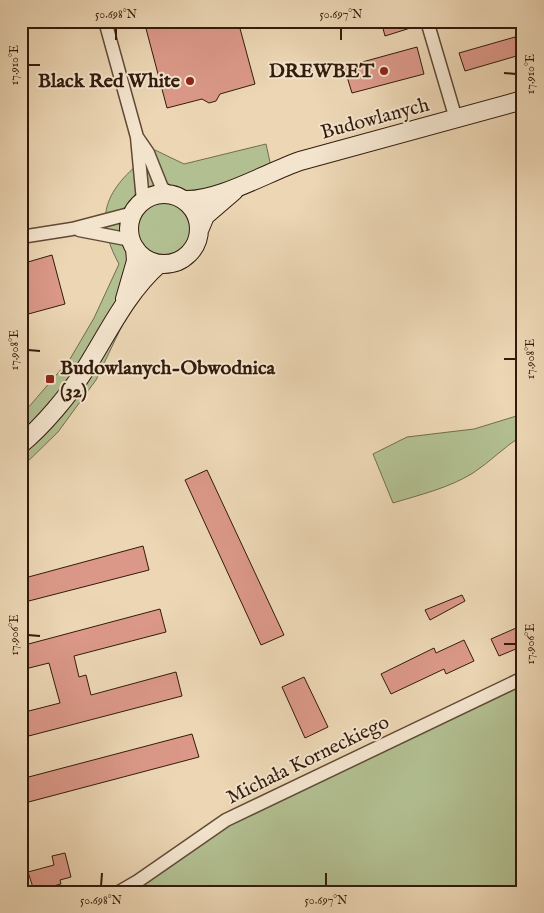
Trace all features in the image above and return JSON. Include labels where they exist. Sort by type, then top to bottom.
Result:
[{"type":"main road","name":"Budowlanych","points":[[178,197],[194,200],[240,186],[272,171],[300,162],[523,100]]},
{"type":"main road","name":"Budowlanych","points":[[200,228],[205,216],[240,186]]},
{"type":"main road","points":[[123,307],[136,261],[129,231],[138,207],[154,195],[178,197],[194,209],[200,228],[196,243],[187,256],[169,264],[159,264],[149,261],[133,244]]},
{"type":"main road","points":[[21,444],[66,395],[83,373],[123,307],[159,264]]},
{"type":"street","points":[[21,237],[72,229],[138,207],[137,136],[105,21]]},
{"type":"street","points":[[427,21],[456,119]]},
{"type":"street","points":[[137,136],[148,153],[162,188],[178,197]]},
{"type":"street","points":[[72,229],[107,234],[133,244]]},
{"type":"street","name":"Michała Korneckiego","points":[[119,892],[226,820],[523,678]]},
{"type":"green space","points":[[266,144],[272,171],[240,186],[200,228],[198,239],[187,256],[169,264],[159,264],[129,311],[96,380],[58,432],[21,468],[21,416],[70,359],[94,318],[119,264],[110,245],[106,228],[106,213],[110,199],[117,187],[127,174],[155,150],[184,164]]},
{"type":"green space","points":[[523,414],[523,435],[473,473],[444,487],[393,503],[373,454],[407,437],[474,429]]},
{"type":"green space","points":[[523,678],[523,892],[119,892],[226,820]]},
{"type":"building","points":[[144,21],[238,21],[255,84],[220,94],[216,101],[209,103],[202,99],[167,108]]},
{"type":"building","points":[[381,21],[419,21],[420,25],[385,36]]},
{"type":"building","points":[[515,37],[520,55],[465,71],[459,53]]},
{"type":"building","name":"DREWBET","points":[[417,47],[424,74],[352,93],[344,67]]},
{"type":"building","points":[[52,255],[65,304],[21,316],[21,264]]},
{"type":"building","points":[[207,470],[284,635],[261,645],[185,480]]},
{"type":"building","points":[[143,546],[149,570],[21,603],[21,579]]},
{"type":"building","points":[[462,595],[465,601],[430,620],[425,610]]},
{"type":"building","points":[[160,609],[166,632],[74,656],[79,677],[86,675],[91,695],[176,672],[182,696],[21,738],[21,713],[60,703],[49,663],[21,670],[21,646]]},
{"type":"building","points":[[523,625],[523,646],[499,656],[491,639]]},
{"type":"building","points":[[464,640],[474,661],[446,674],[444,669],[391,694],[381,674],[434,648],[436,653]]},
{"type":"building","points":[[304,677],[328,727],[305,738],[282,687]]},
{"type":"building","points":[[192,734],[199,757],[21,804],[21,779]]},
{"type":"building","points":[[65,853],[71,877],[60,880],[61,884],[34,891],[28,872],[54,865],[52,856]]},
{"type":"place","name":"DREWBET","points":[[384,71]]},
{"type":"place","name":"Black Red White","points":[[190,81]]},
{"type":"place","name":"Budowlanych-Obwodnica (32)","points":[[50,379]]}]
